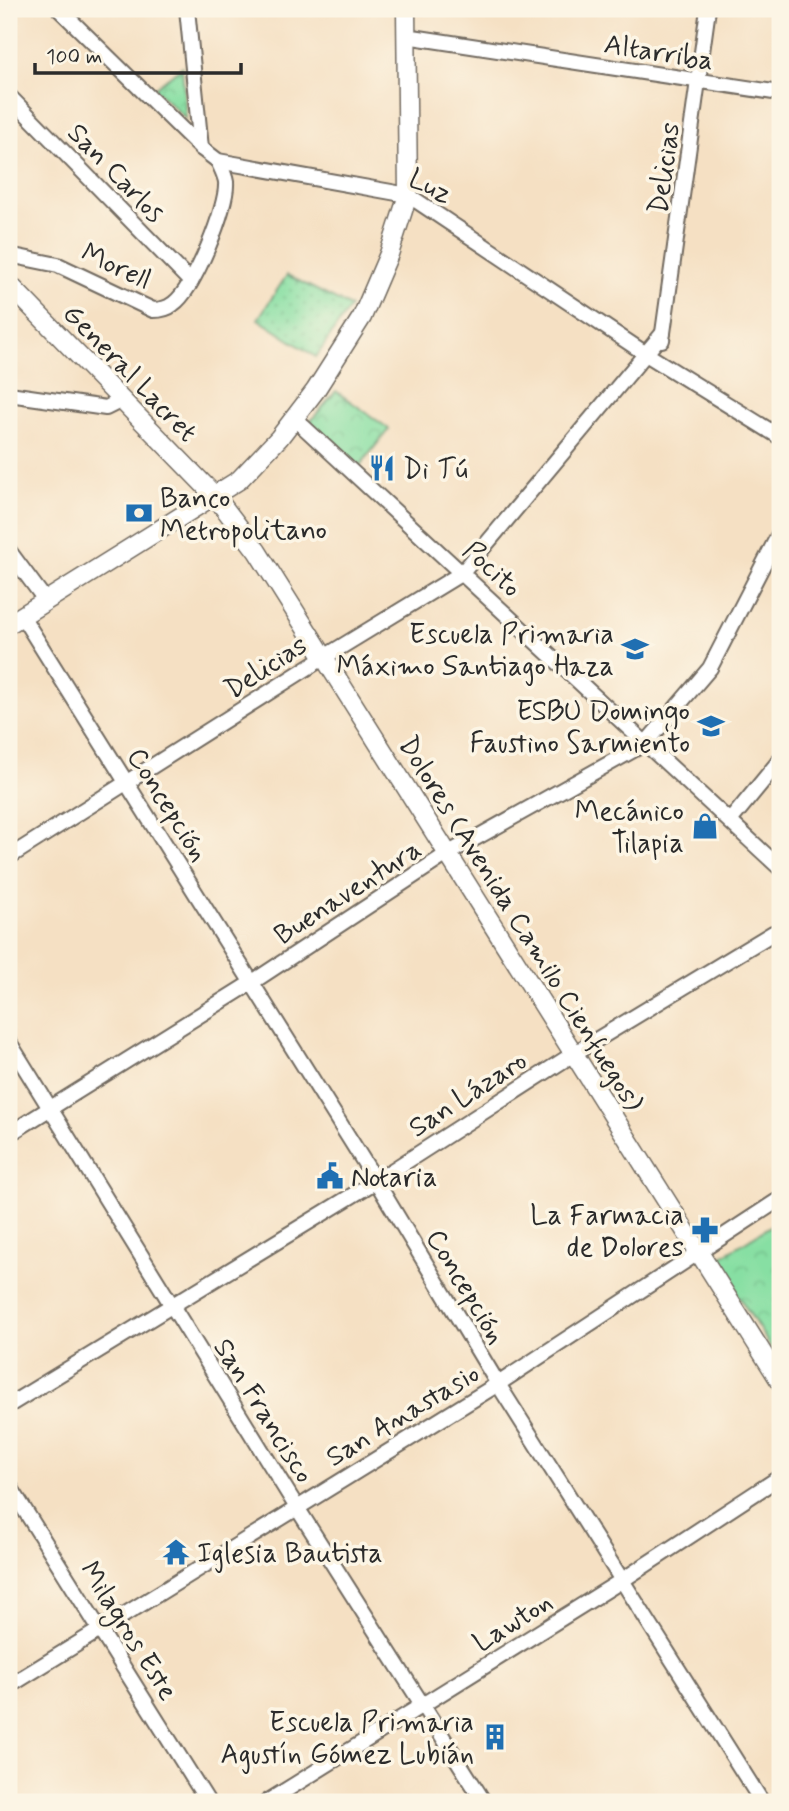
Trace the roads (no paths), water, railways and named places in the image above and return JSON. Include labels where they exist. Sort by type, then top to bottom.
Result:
[{"type":"main road","points":[[15,620],[215,496],[253,467],[295,419],[362,317],[389,254],[408,195],[406,9]]},
{"type":"main road","name":"General Lacret","points":[[9,284],[215,496]]},
{"type":"main road","name":"Dolores (Avenida Camilo Cienfuegos)","points":[[215,496],[257,551],[326,656],[447,854],[780,1381]]},
{"type":"street","name":"Luz","points":[[59,9],[201,148],[218,161],[408,195],[652,357],[780,437]]},
{"type":"street","points":[[187,9],[201,148]]},
{"type":"street","name":"Delicias","points":[[9,857],[462,573],[652,357],[663,333],[700,82],[708,9]]},
{"type":"street","name":"Altarriba","points":[[406,36],[780,93]]},
{"type":"street","name":"San Carlos","points":[[9,96],[191,282]]},
{"type":"street","name":"Morell","points":[[9,255],[58,265],[153,310],[163,310],[175,303],[191,282],[225,197],[226,180],[218,161]]},
{"type":"street","points":[[9,394],[106,408],[122,400]]},
{"type":"street","name":"Pocito","points":[[295,419],[780,867]]},
{"type":"street","name":"Buenaventura","points":[[9,1134],[251,983],[447,854],[646,743],[710,668],[780,532]]},
{"type":"street","points":[[9,551],[46,601]]},
{"type":"street","name":"Concepción","points":[[15,620],[128,782],[376,1181],[498,1384],[762,1802]]},
{"type":"street","points":[[730,821],[780,760]]},
{"type":"street","name":"San Lázaro","points":[[9,1405],[376,1181],[573,1055],[777,939]]},
{"type":"street","name":"San Francisco","points":[[9,1042],[296,1506],[484,1802]]},
{"type":"street","name":"San Anastasio","points":[[9,1686],[296,1506],[498,1384],[780,1199]]},
{"type":"street","name":"Lawton","points":[[267,1802],[621,1581],[780,1477]]},
{"type":"street","name":"Milagros Este","points":[[9,1485],[208,1802]]},
{"type":"place","name":"Di Tú","points":[[382,468]]},
{"type":"place","name":"Banco Metropolitano","points":[[139,513]]},
{"type":"place","name":"Escuela Primaria Máximo Santiago Haza","points":[[635,649]]},
{"type":"place","name":"ESBU Domingo Faustino Sarmiento","points":[[711,726]]},
{"type":"place","name":"Mecánico Tilapia","points":[[705,826]]},
{"type":"place","name":"Notaria","points":[[330,1176]]},
{"type":"place","name":"La Farmacia de Dolores","points":[[705,1230]]},
{"type":"place","name":"Iglesia Bautista","points":[[176,1552]]},
{"type":"place","name":"Escuela Primaria Agustín Gómez Lubián","points":[[495,1737]]}]
